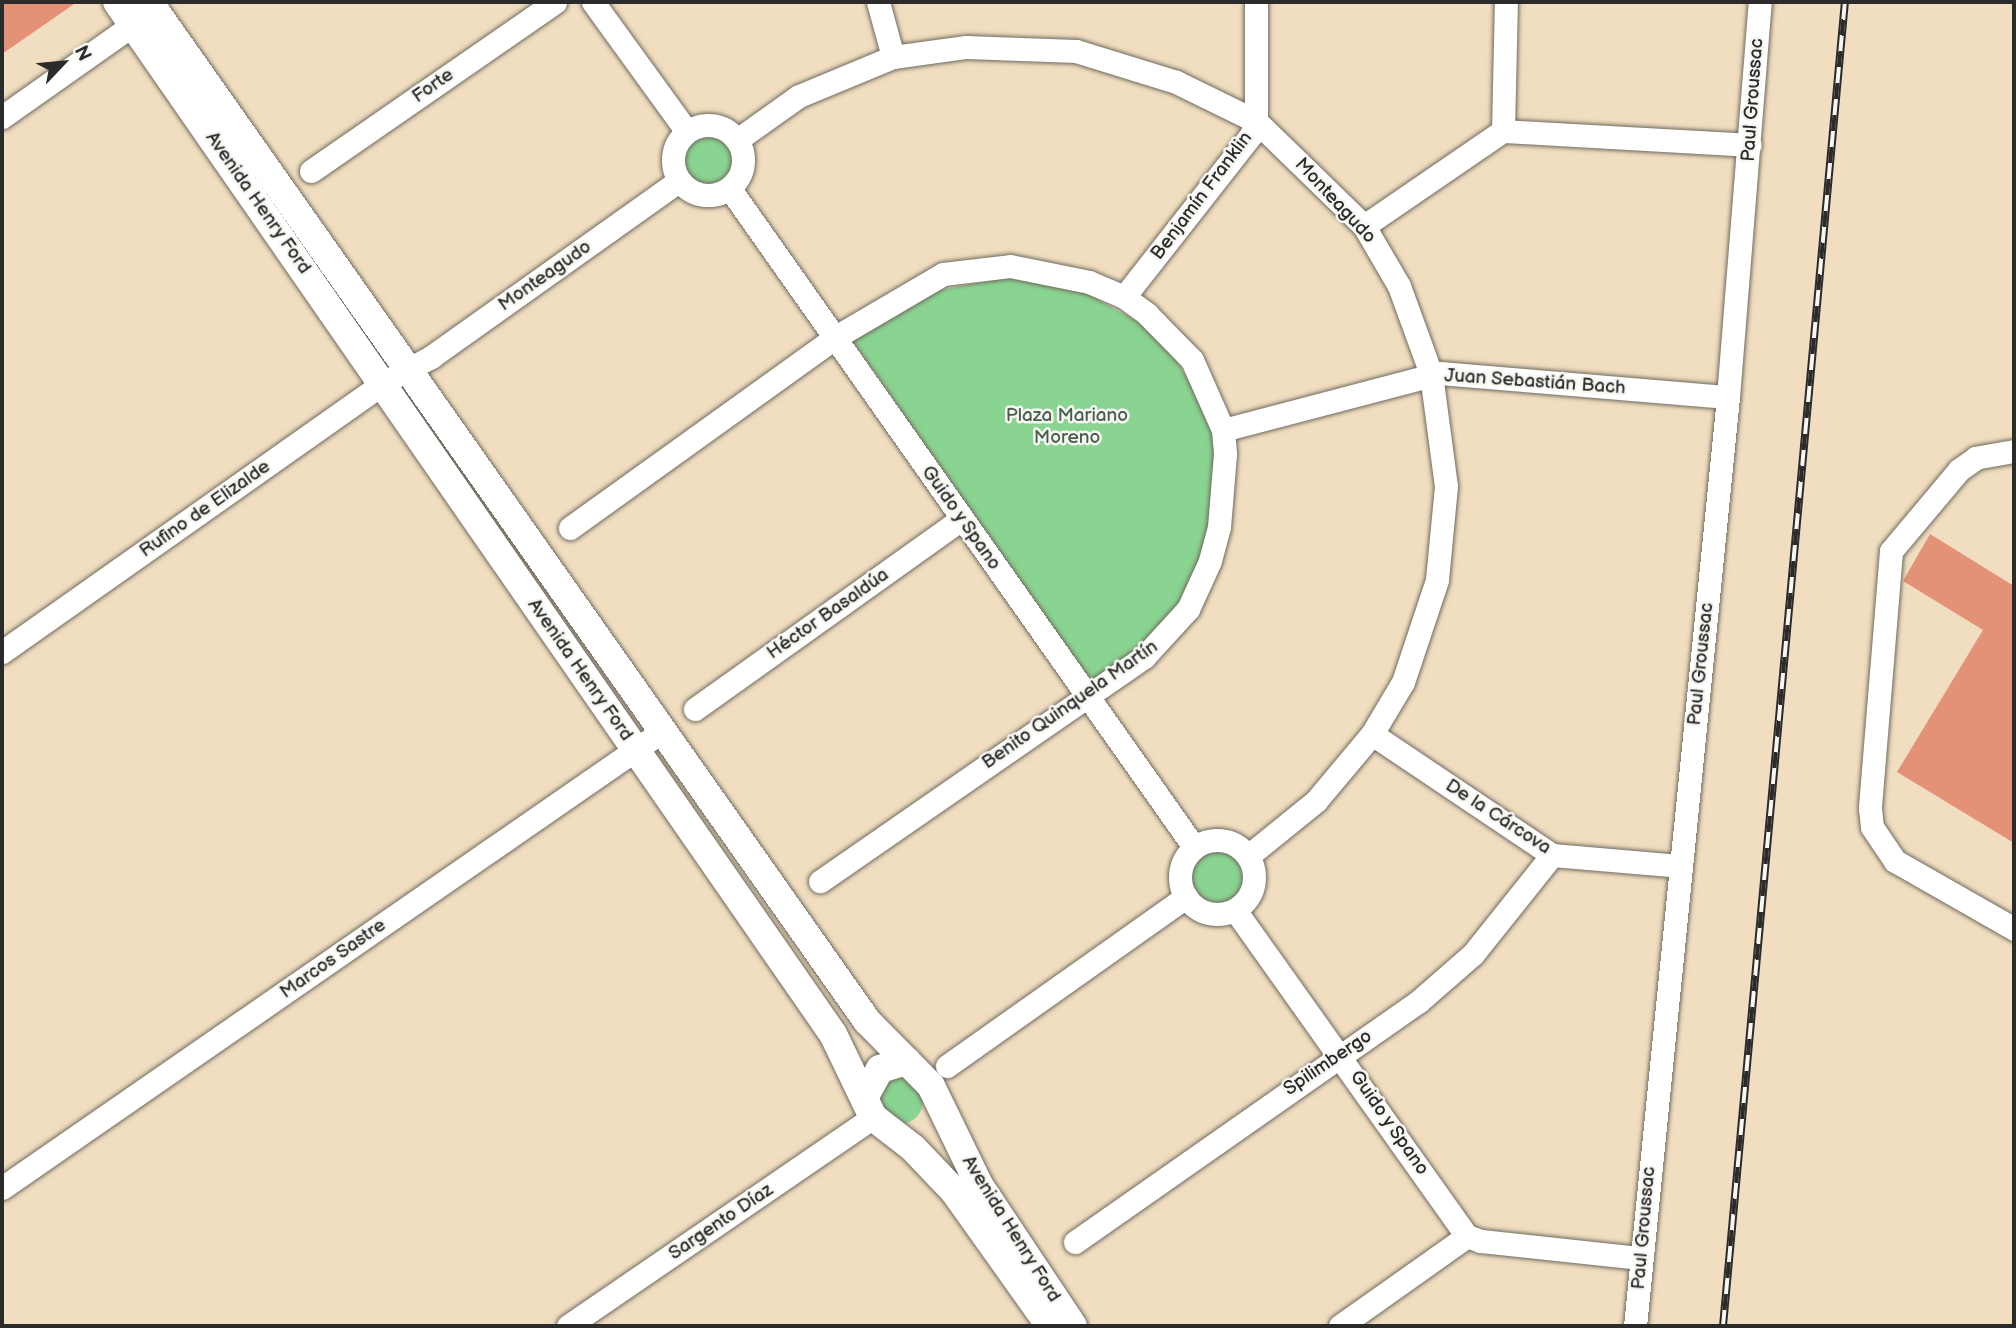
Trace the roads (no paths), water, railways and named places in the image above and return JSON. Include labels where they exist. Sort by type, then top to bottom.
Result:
[{"type":"main road","name":"Avenida Henry Ford","points":[[138,9],[411,371],[867,1021],[931,1086],[979,1185],[1073,1326]]},
{"type":"main road","name":"Avenida Henry Ford","points":[[138,9],[383,383],[833,1034],[869,1107],[979,1223],[1049,1326]]},
{"type":"main road","points":[[869,1107],[880,1069],[907,1061]]},
{"type":"main road","points":[[898,1136],[916,1133],[929,1122],[936,1101]]},
{"type":"street","name":"Forte","points":[[311,171],[555,2]]},
{"type":"street","points":[[593,2],[687,132]]},
{"type":"street","points":[[878,2],[892,57]]},
{"type":"street","name":"Benjamín Franklin","points":[[1124,297],[1246,142],[1256,121],[1256,2]]},
{"type":"street","points":[[1503,131],[1506,2]]},
{"type":"street","name":"Paul Groussac","points":[[1635,1326],[1728,397],[1760,2]]},
{"type":"street","points":[[2,117],[138,9]]},
{"type":"street","name":"Monteagudo","points":[[737,140],[799,96],[892,57],[966,47],[1076,51],[1175,82],[1256,121],[1364,226],[1399,286],[1432,374],[1444,447],[1441,556],[1422,635],[1403,682],[1372,734],[1316,802],[1248,856]]},
{"type":"street","points":[[697,126],[719,126],[737,140],[742,171],[730,189],[703,195],[679,181],[674,149],[687,132],[697,126]]},
{"type":"street","points":[[1364,226],[1503,131],[1750,145]]},
{"type":"street","name":"Monteagudo","points":[[411,371],[679,181]]},
{"type":"street","name":"Guido y Spano","points":[[730,189],[1084,696],[1194,847]]},
{"type":"street","name":"Benito Quinquela Martín","points":[[570,528],[834,338],[903,293],[964,268],[1010,266],[1041,270],[1124,297],[1172,337],[1192,360],[1223,430],[1224,483],[1219,527],[1210,561],[1188,609],[1144,657],[820,881]]},
{"type":"street","name":"Rufino de Elizalde","points":[[2,652],[383,383],[411,371]]},
{"type":"street","name":"Juan Sebastián Bach","points":[[1223,430],[1432,374],[1728,397]]},
{"type":"street","points":[[2014,451],[1976,458],[1959,470],[1891,551],[1870,808],[1872,827],[1895,861],[2014,929]]},
{"type":"street","name":"Héctor Basaldúa","points":[[695,709],[961,519]]},
{"type":"street","name":"Marcos Sastre","points":[[2,1188],[664,730]]},
{"type":"street","name":"De la Cárcova","points":[[1372,734],[1552,855],[1680,866]]},
{"type":"street","points":[[1205,841],[1229,841],[1248,856],[1254,867],[1252,892],[1235,910],[1211,914],[1186,897],[1180,867],[1194,847],[1205,841]]},
{"type":"street","name":"Spilimbergo","points":[[1075,1242],[1341,1052],[1418,1002],[1473,954],[1552,855]]},
{"type":"street","points":[[947,1066],[1186,897]]},
{"type":"street","name":"Guido y Spano","points":[[1235,910],[1341,1052],[1467,1236]]},
{"type":"street","name":"Sargento Díaz","points":[[568,1326],[869,1107]]},
{"type":"street","points":[[1340,1326],[1467,1236],[1481,1241],[1641,1258]]},
{"type":"railway","points":[[1723,1326],[1845,2]]},
{"type":"park label","name":"Plaza Mariano Moreno","points":[[1067,427]]}]
